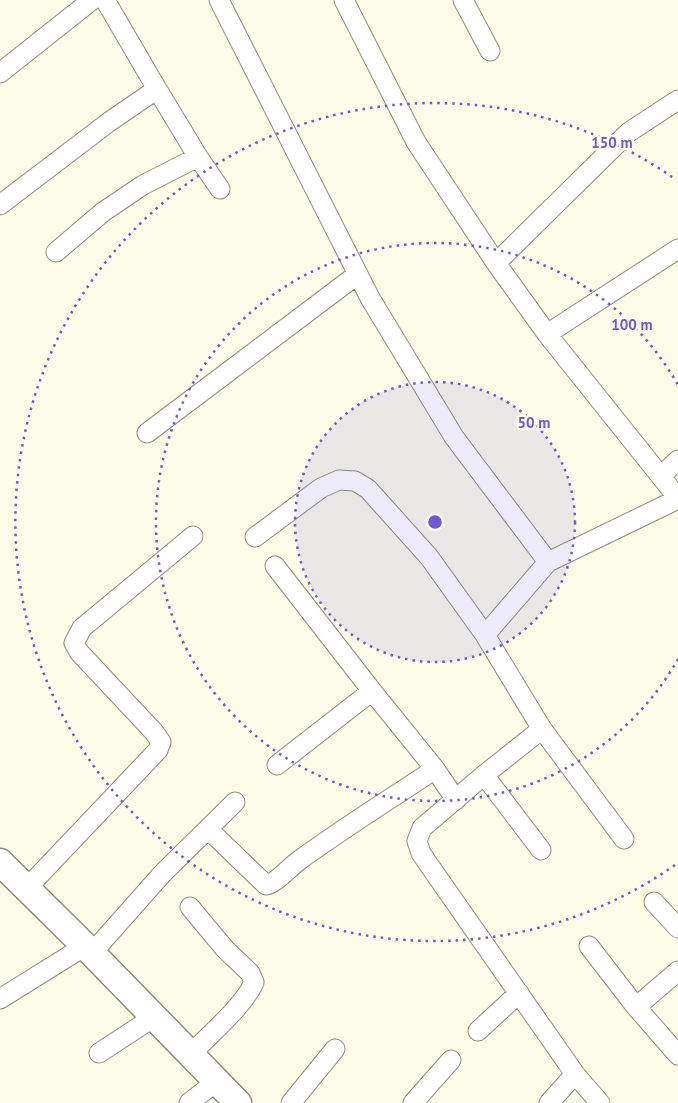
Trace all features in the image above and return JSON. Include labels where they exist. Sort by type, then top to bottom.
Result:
[{"type":"street","points":[[0,73],[92,0]]},
{"type":"street","points":[[105,0],[198,157],[220,189]]},
{"type":"street","points":[[220,0],[370,298],[454,438],[548,562]]},
{"type":"street","points":[[344,0],[416,142],[496,263],[547,334],[678,499],[548,562],[485,635]]},
{"type":"street","points":[[463,0],[490,51]]},
{"type":"street","points":[[0,205],[109,122],[157,89]]},
{"type":"street","points":[[496,263],[629,132],[678,100]]},
{"type":"street","points":[[56,252],[103,212],[143,185],[198,157]]},
{"type":"street","points":[[547,334],[678,249]]},
{"type":"street","points":[[147,433],[358,274]]},
{"type":"street","points":[[661,476],[678,460]]},
{"type":"street","points":[[255,536],[321,488],[339,480],[355,481],[368,489],[429,556],[485,635],[542,729],[624,839]]},
{"type":"street","points":[[193,536],[82,628],[74,643],[79,652],[154,732],[160,742],[158,750],[10,878],[89,949],[238,1103]]},
{"type":"street","points":[[275,566],[435,769],[456,800]]},
{"type":"street","points":[[277,764],[372,691]]},
{"type":"street","points":[[542,729],[422,828],[417,841],[421,853],[429,865],[575,1074],[600,1103]]},
{"type":"street","points":[[208,829],[266,885],[271,884],[315,849],[435,769]]},
{"type":"street","points":[[484,775],[541,850]]},
{"type":"street","points":[[0,999],[89,949],[235,802]]},
{"type":"street","points":[[654,902],[678,928]]},
{"type":"street","points":[[190,907],[225,949],[250,973],[254,982],[251,991],[238,1006],[191,1054]]},
{"type":"street","points":[[589,946],[636,1007],[678,1055]]},
{"type":"street","points":[[636,1007],[678,971]]},
{"type":"street","points":[[478,1031],[519,993]]},
{"type":"street","points":[[99,1054],[154,1017]]},
{"type":"street","points":[[291,1103],[335,1049]]},
{"type":"street","points":[[413,1103],[451,1060]]},
{"type":"street","points":[[549,1103],[575,1074]]},
{"type":"street","points":[[189,1103],[218,1081]]}]
